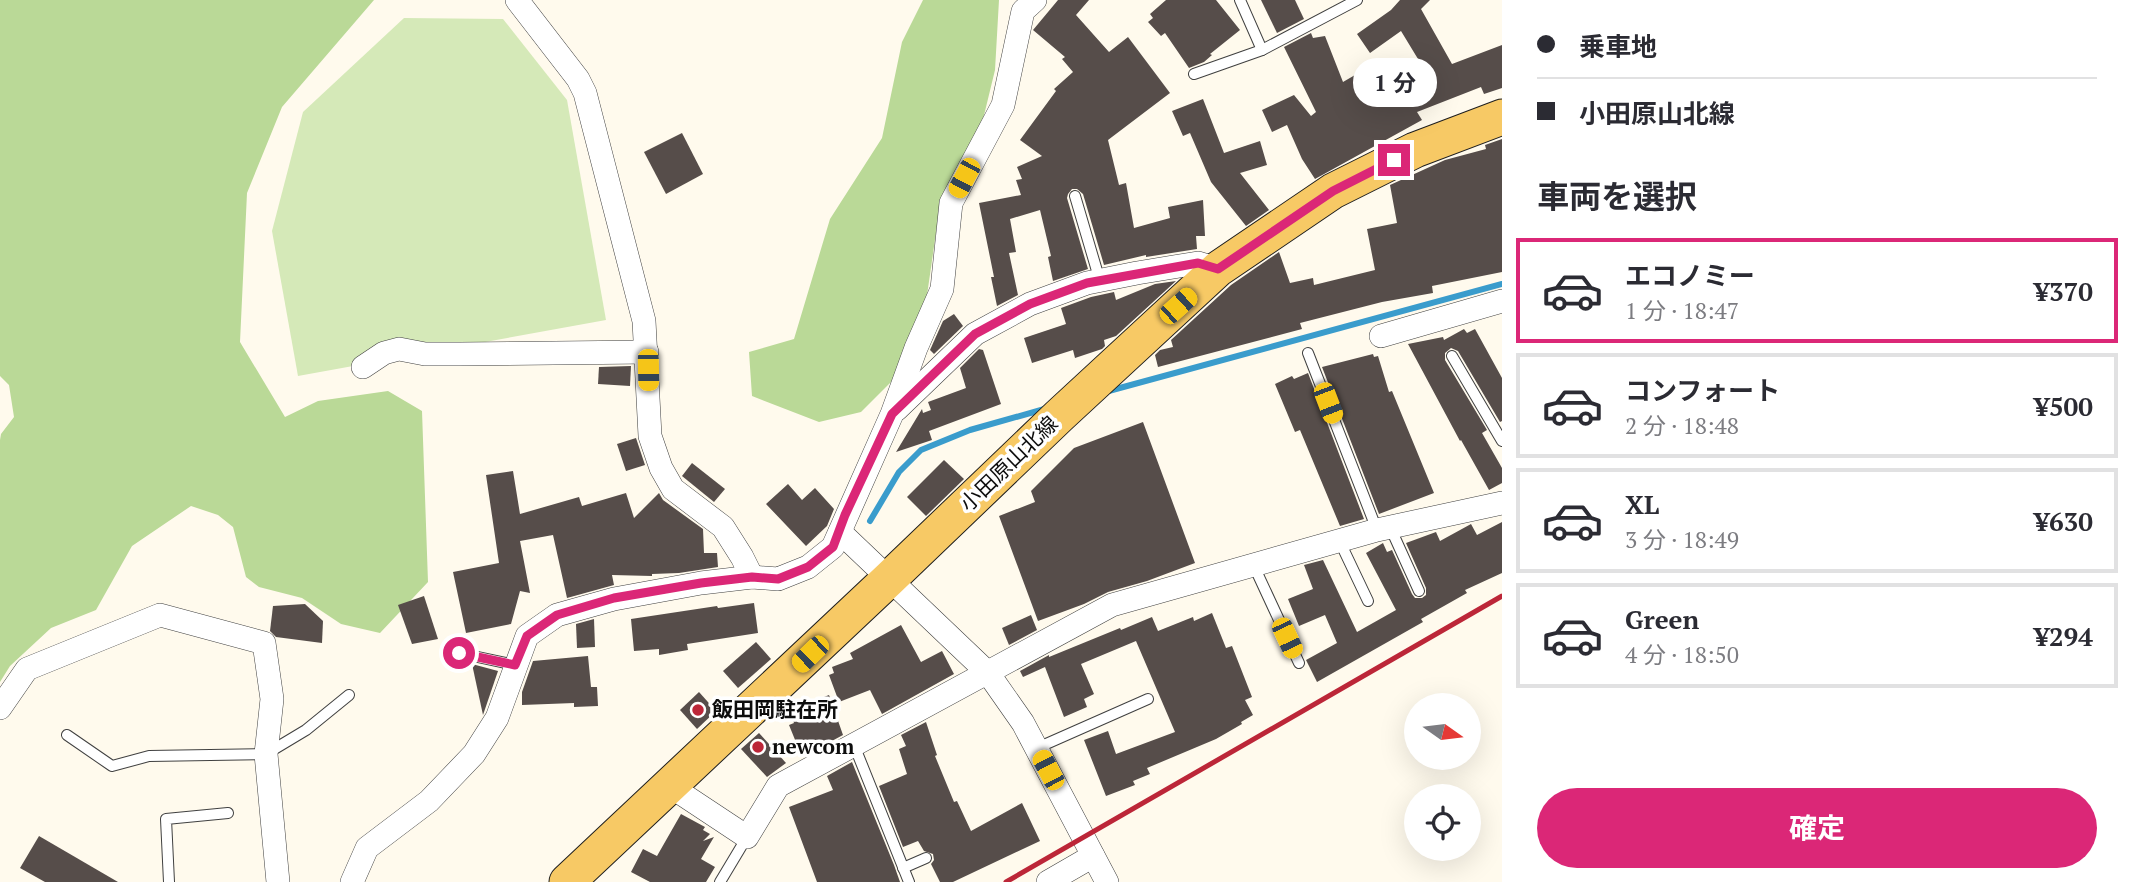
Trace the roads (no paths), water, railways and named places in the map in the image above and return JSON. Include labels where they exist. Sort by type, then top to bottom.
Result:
[{"type":"main road","name":"小田原山北線","points":[[567,882],[1218,269],[1333,191],[1415,150],[1502,117]]},
{"type":"street","points":[[517,0],[578,79],[585,93],[644,321],[650,436],[661,468],[673,489],[723,527],[752,577]]},
{"type":"street","points":[[352,882],[367,848],[429,801],[474,754],[497,718],[527,636],[557,615],[614,598],[701,583],[752,577],[778,579],[808,567],[833,547],[892,414],[916,348],[942,289],[951,203],[1003,105],[1023,11],[1035,0]]},
{"type":"street","points":[[892,414],[975,334],[1030,304],[1100,281],[1198,263],[1218,269]]},
{"type":"street","points":[[1381,336],[1502,301]]},
{"type":"street","points":[[363,367],[384,353],[399,349],[425,354],[647,352]]},
{"type":"street","points":[[670,786],[747,837],[778,786],[1112,605],[1383,528],[1502,503]]},
{"type":"street","points":[[840,532],[988,673],[1023,723],[1107,882]]},
{"type":"street","points":[[0,708],[27,669],[160,615],[264,643],[272,699],[266,754],[278,882]]},
{"type":"street","points":[[1048,882],[1093,856]]},
{"type":"lane","points":[[1240,0],[1262,50]]},
{"type":"lane","points":[[1194,75],[1262,50],[1357,0]]},
{"type":"lane","points":[[1075,196],[1100,281]]},
{"type":"lane","points":[[1308,353],[1383,528],[1419,591]]},
{"type":"lane","points":[[1452,356],[1502,441]]},
{"type":"lane","points":[[1339,540],[1368,601]]},
{"type":"lane","points":[[1253,564],[1299,663]]},
{"type":"lane","points":[[459,653],[515,665]]},
{"type":"lane","points":[[67,735],[112,766],[149,756],[266,754],[306,730],[349,695]]},
{"type":"lane","points":[[1037,748],[1147,699]]},
{"type":"lane","points":[[855,745],[908,882]]},
{"type":"lane","points":[[169,882],[166,820],[228,813]]},
{"type":"lane","points":[[720,882],[747,837]]},
{"type":"lane","points":[[903,868],[926,858]]},
{"type":"waterway","points":[[1105,392],[1502,284]]},
{"type":"waterway","points":[[870,521],[899,472],[921,450],[970,430],[1048,408]]},
{"type":"railway","points":[[1006,882],[1502,596]]},
{"type":"place","name":"飯田岡駐在所","points":[[698,710]]},
{"type":"place","name":"newcom","points":[[758,747]]}]
